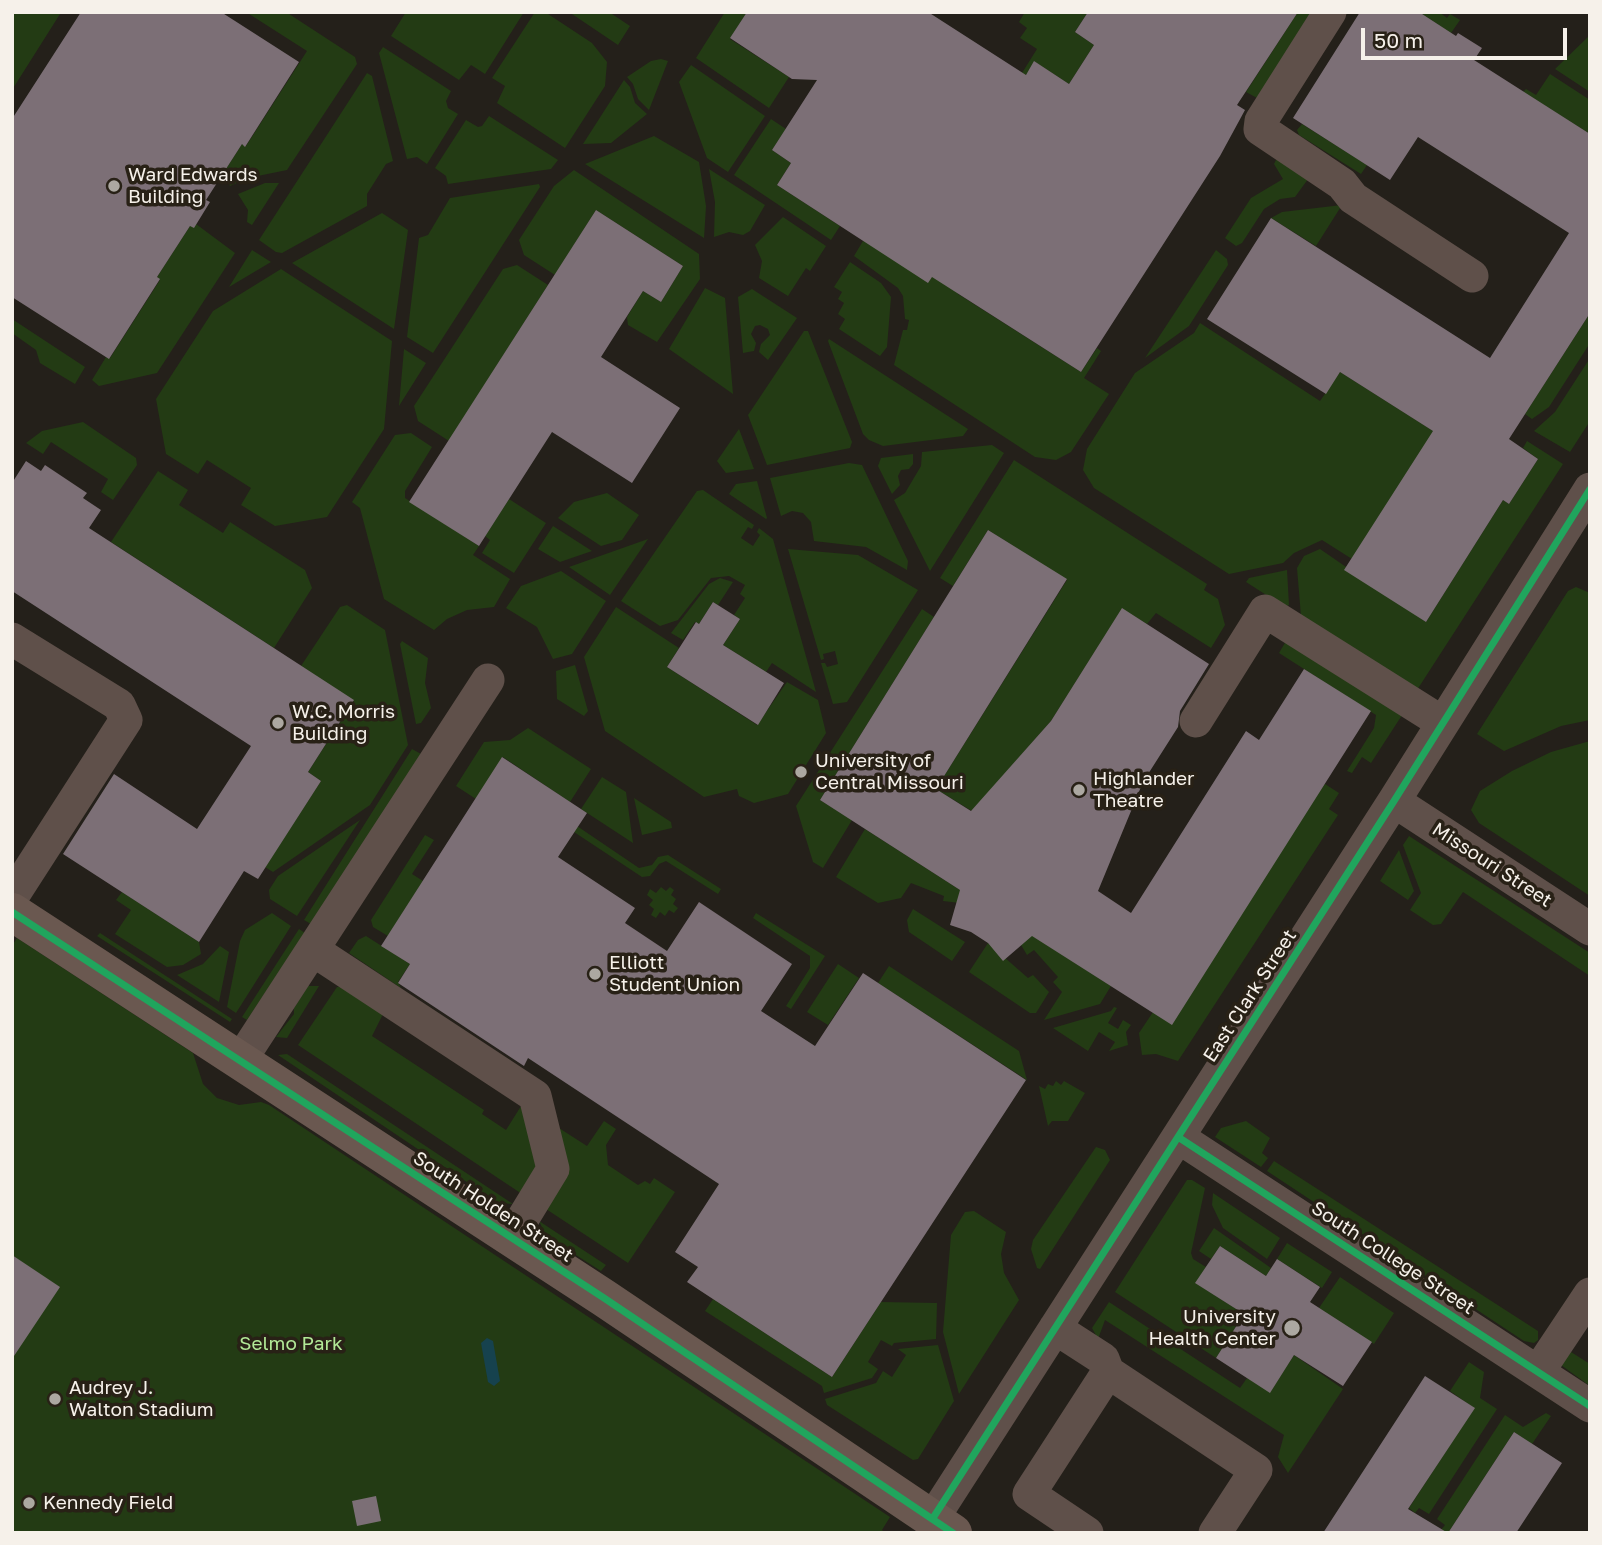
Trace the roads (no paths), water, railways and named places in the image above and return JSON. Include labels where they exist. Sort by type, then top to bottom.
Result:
[{"type":"main road","name":"South Holden Street","points":[[12,912],[511,1238],[943,1526]]},
{"type":"street","points":[[1330,12],[1261,121],[1261,129],[1342,184],[1353,198],[1472,276]]},
{"type":"street","name":"East Clark Street","points":[[943,1526],[1049,1338],[1394,801],[1590,489]]},
{"type":"street","points":[[1196,720],[1265,611],[1443,723]]},
{"type":"street","points":[[12,639],[119,705],[126,720],[118,737],[12,897]]},
{"type":"street","points":[[240,1061],[488,680]]},
{"type":"street","name":"Missouri Street","points":[[1394,801],[1590,929]]},
{"type":"street","points":[[313,950],[535,1096],[553,1169],[511,1238]]},
{"type":"street","name":"South College Street","points":[[1178,1137],[1590,1406]]},
{"type":"street","points":[[1538,1372],[1590,1294]]},
{"type":"street","points":[[1049,1338],[1103,1359],[1108,1372],[1256,1470],[1215,1533]]},
{"type":"street","points":[[1087,1533],[1029,1494],[1108,1372]]},
{"type":"water","points":[[487,1338],[493,1341],[500,1381],[494,1386],[488,1382],[481,1343]]},
{"type":"place","name":"Ward Edwards Building","points":[[114,186]]},
{"type":"place","name":"W.C. Morris Building","points":[[278,723]]},
{"type":"place","name":"University of Central Missouri","points":[[801,772]]},
{"type":"place","name":"Highlander Theatre","points":[[1079,790]]},
{"type":"place","name":"Elliott Student Union","points":[[595,974]]},
{"type":"place","name":"University Health Center","points":[[1292,1328]]},
{"type":"place","name":"Audrey J. Walton Stadium","points":[[55,1399]]},
{"type":"place","name":"Kennedy Field","points":[[29,1503]]},
{"type":"park label","name":"Selmo Park","points":[[291,1344]]}]
